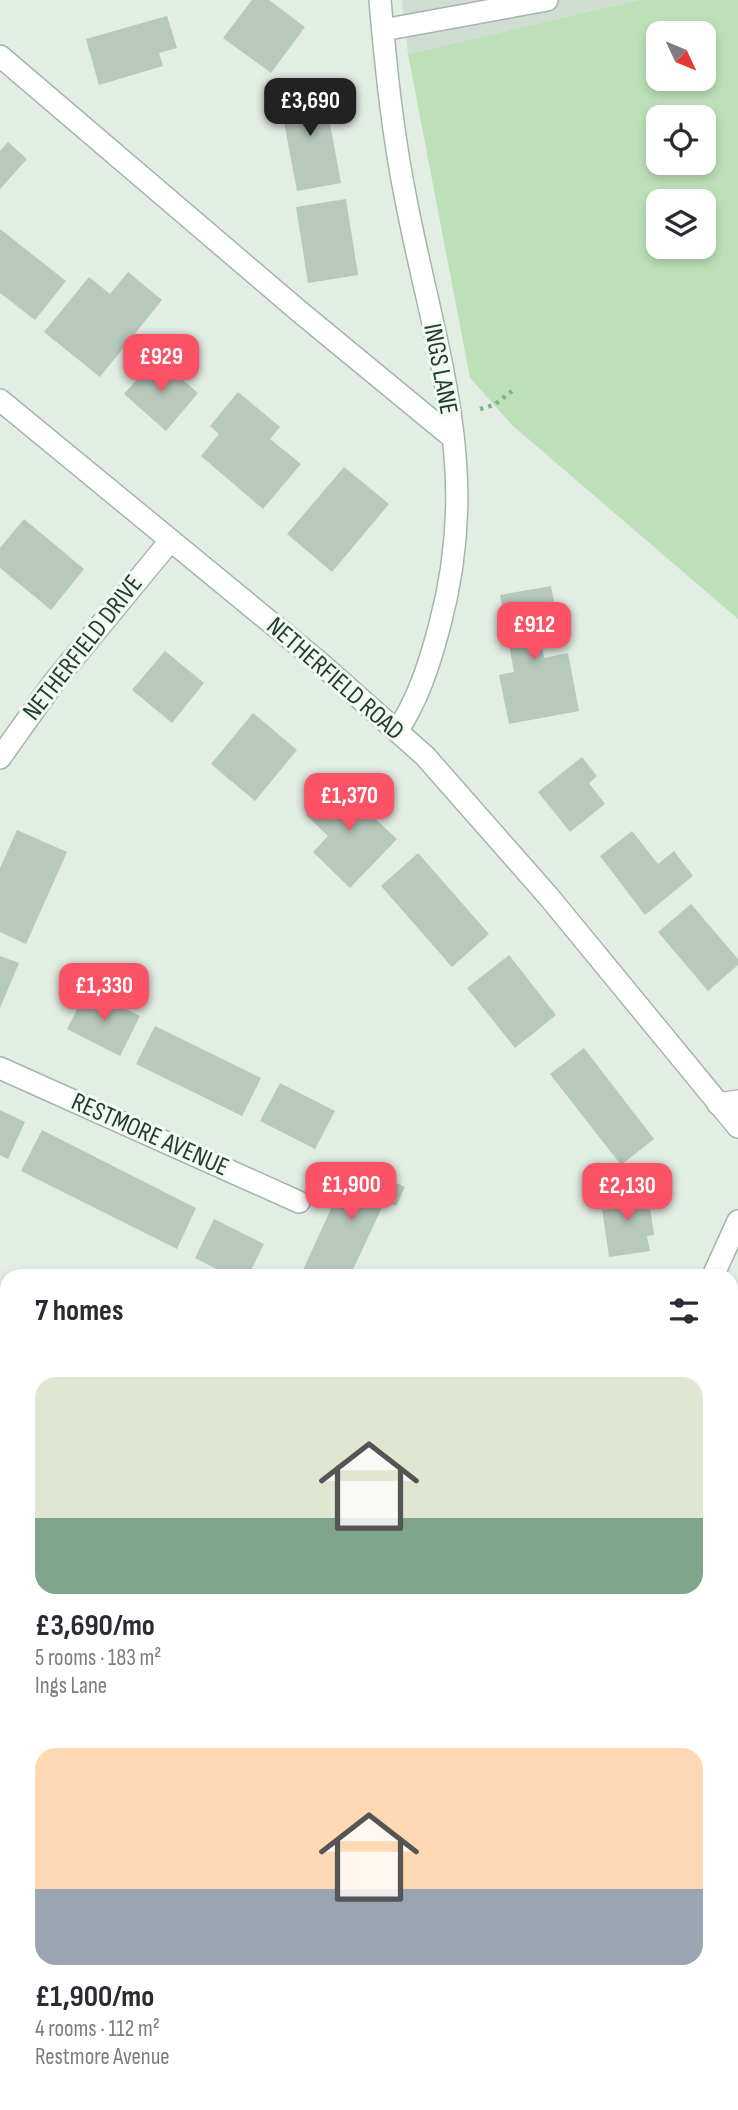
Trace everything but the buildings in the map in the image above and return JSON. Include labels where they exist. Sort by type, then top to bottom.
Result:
[{"type":"street","name":"INGS LANE","points":[[380,0],[395,140],[442,370],[453,438],[456,506],[454,549],[446,603],[412,708],[397,731]]},
{"type":"street","points":[[383,30],[547,0]]},
{"type":"street","points":[[0,56],[300,312],[453,438]]},
{"type":"street","name":"NETHERFIELD ROAD","points":[[0,400],[320,663],[425,756],[728,1102],[738,1127]]},
{"type":"street","name":"NETHERFIELD DRIVE","points":[[0,758],[54,682],[170,541]]},
{"type":"street","name":"RESTMORE AVENUE","points":[[0,1068],[299,1202]]},
{"type":"street","points":[[716,1269],[738,1221]]},
{"type":"shaded area","points":[[402,0],[639,0],[408,54]]},
{"type":"green space","points":[[639,0],[738,0],[738,619],[512,425],[470,378],[408,54]]}]
